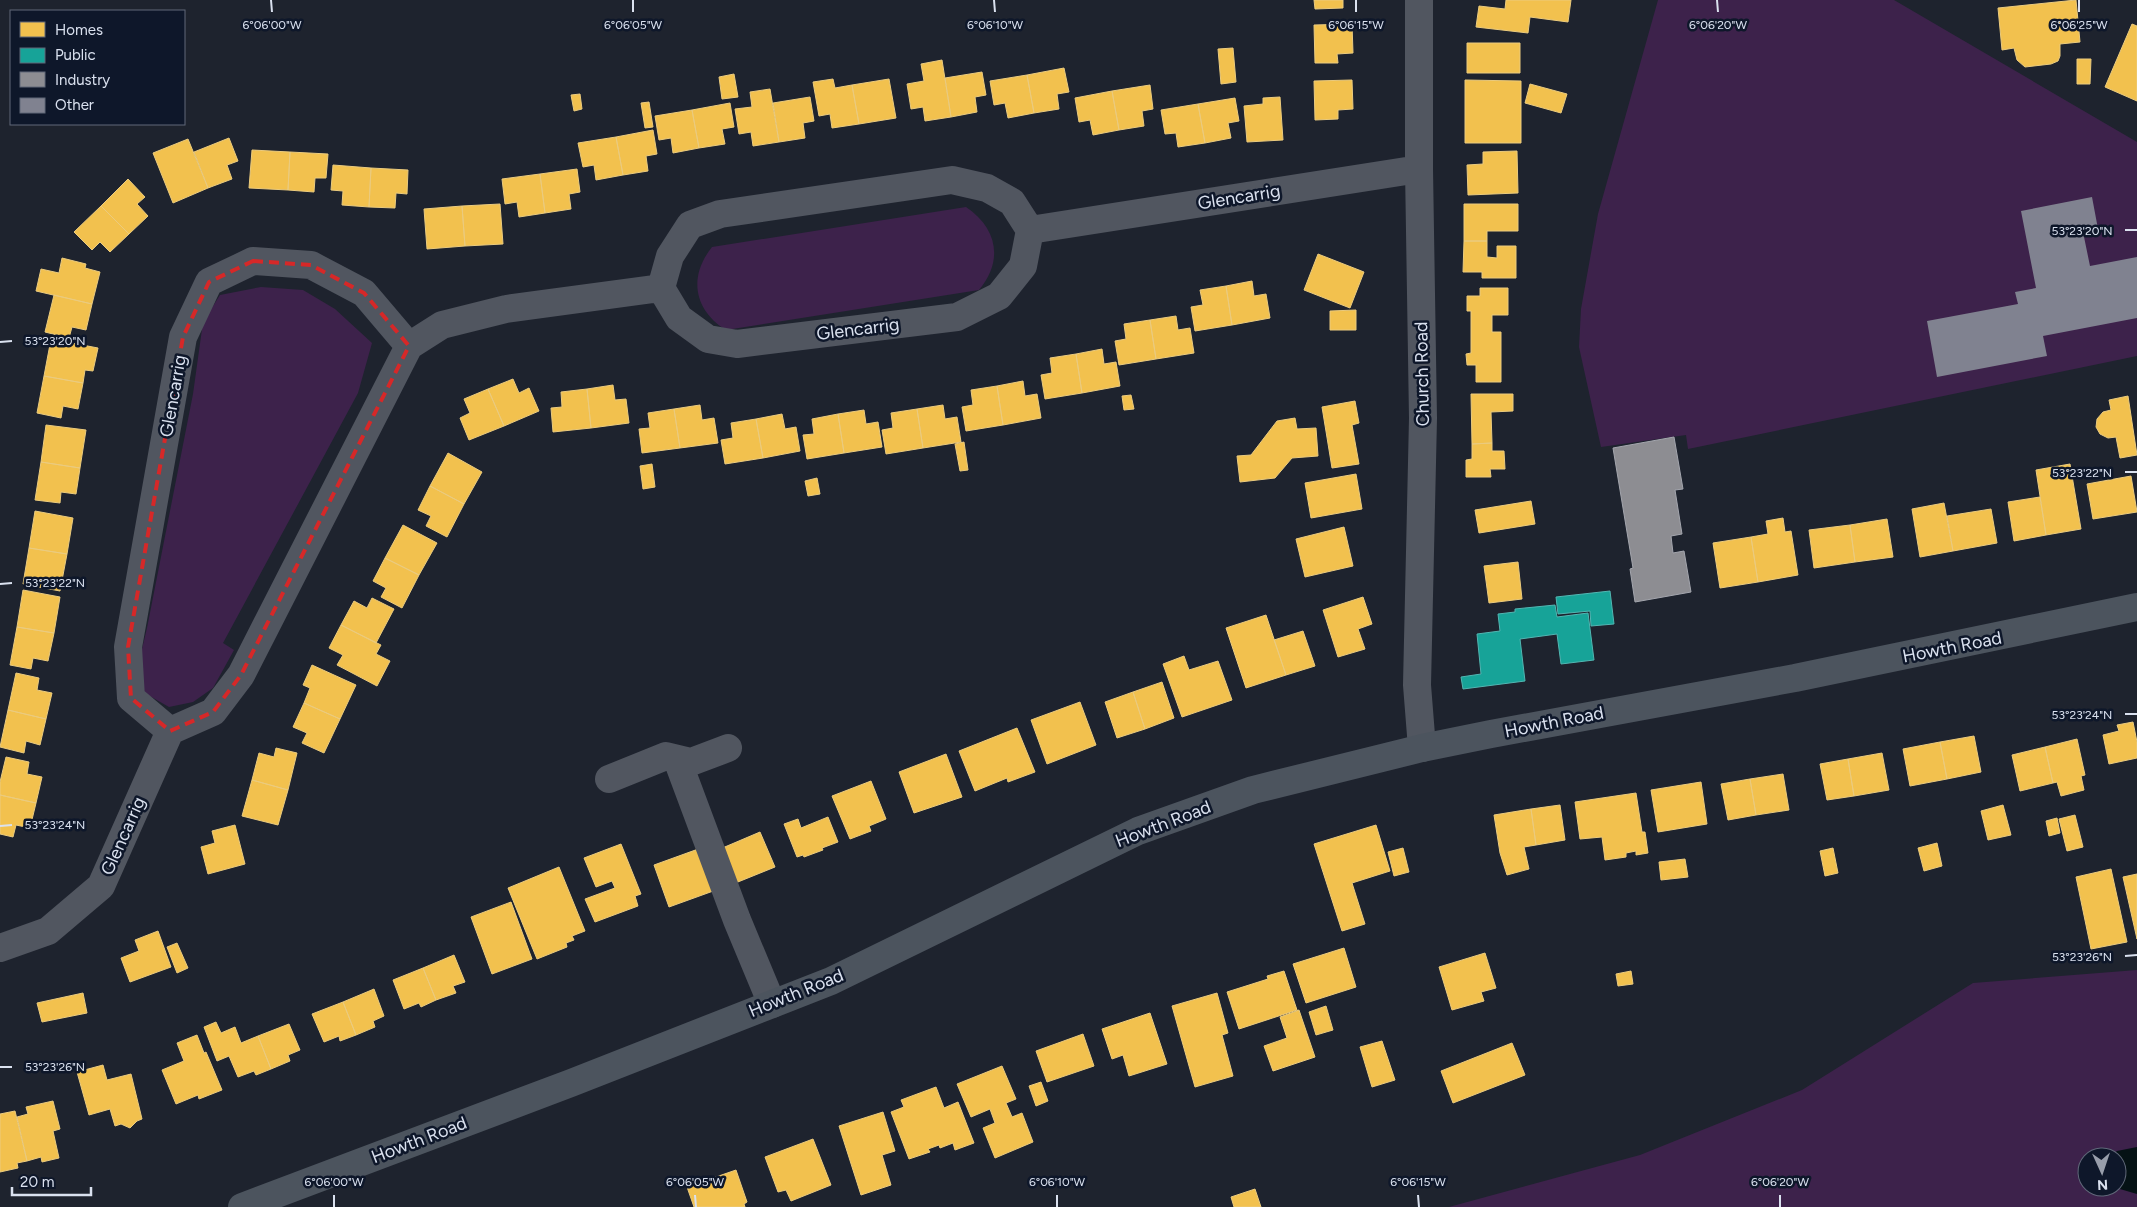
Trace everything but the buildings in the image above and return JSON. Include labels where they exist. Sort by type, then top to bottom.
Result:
[{"type":"main road","name":"Howth Road","points":[[242,1207],[556,1089],[831,981],[1138,831],[1253,790],[1422,748],[1794,678],[2137,607]]},
{"type":"street","name":"Church Road","points":[[1419,0],[1419,169],[1423,418],[1417,685],[1422,748]]},
{"type":"street","name":"Glencarrig","points":[[661,288],[679,318],[708,340],[737,344],[957,317],[999,296],[1023,266],[1030,230],[1419,169]]},
{"type":"street","points":[[170,731],[213,712],[240,675],[409,346],[442,325],[506,309],[661,288],[670,256],[690,225],[720,214],[952,180],[987,188],[1012,202],[1030,230]]},
{"type":"street","name":"Glencarrig","points":[[0,948],[48,931],[101,886],[170,731],[131,698],[128,647],[183,336],[210,282],[253,261],[312,265],[364,294],[409,346]]},
{"type":"street","points":[[609,779],[666,756],[691,762],[728,748]]},
{"type":"street","points":[[677,759],[737,920],[772,1004]]},
{"type":"highlighted area","points":[[253,261],[311,265],[364,293],[409,346],[241,675],[213,712],[170,731],[131,698],[128,647],[183,337],[209,282]]},
{"type":"shaded area","points":[[1658,0],[1894,0],[2137,142],[2137,356],[1688,449],[1686,435],[1601,447],[1579,347],[1581,309],[1598,214]]},
{"type":"shaded area","points":[[966,207],[985,225],[994,245],[992,267],[987,279],[979,290],[726,330],[715,322],[701,303],[697,281],[704,258],[712,247]]},
{"type":"shaded area","points":[[261,287],[303,290],[335,309],[372,343],[358,393],[223,643],[234,650],[213,688],[193,702],[169,707],[141,691],[136,674],[147,628],[193,394],[203,322],[220,295]]},
{"type":"shaded area","points":[[2137,970],[2137,1207],[1449,1207],[1640,1155],[1802,1090],[1973,983]]},
{"type":"shaded area","points":[[2137,1147],[2137,1194],[2127,1191],[2127,1149]]}]
